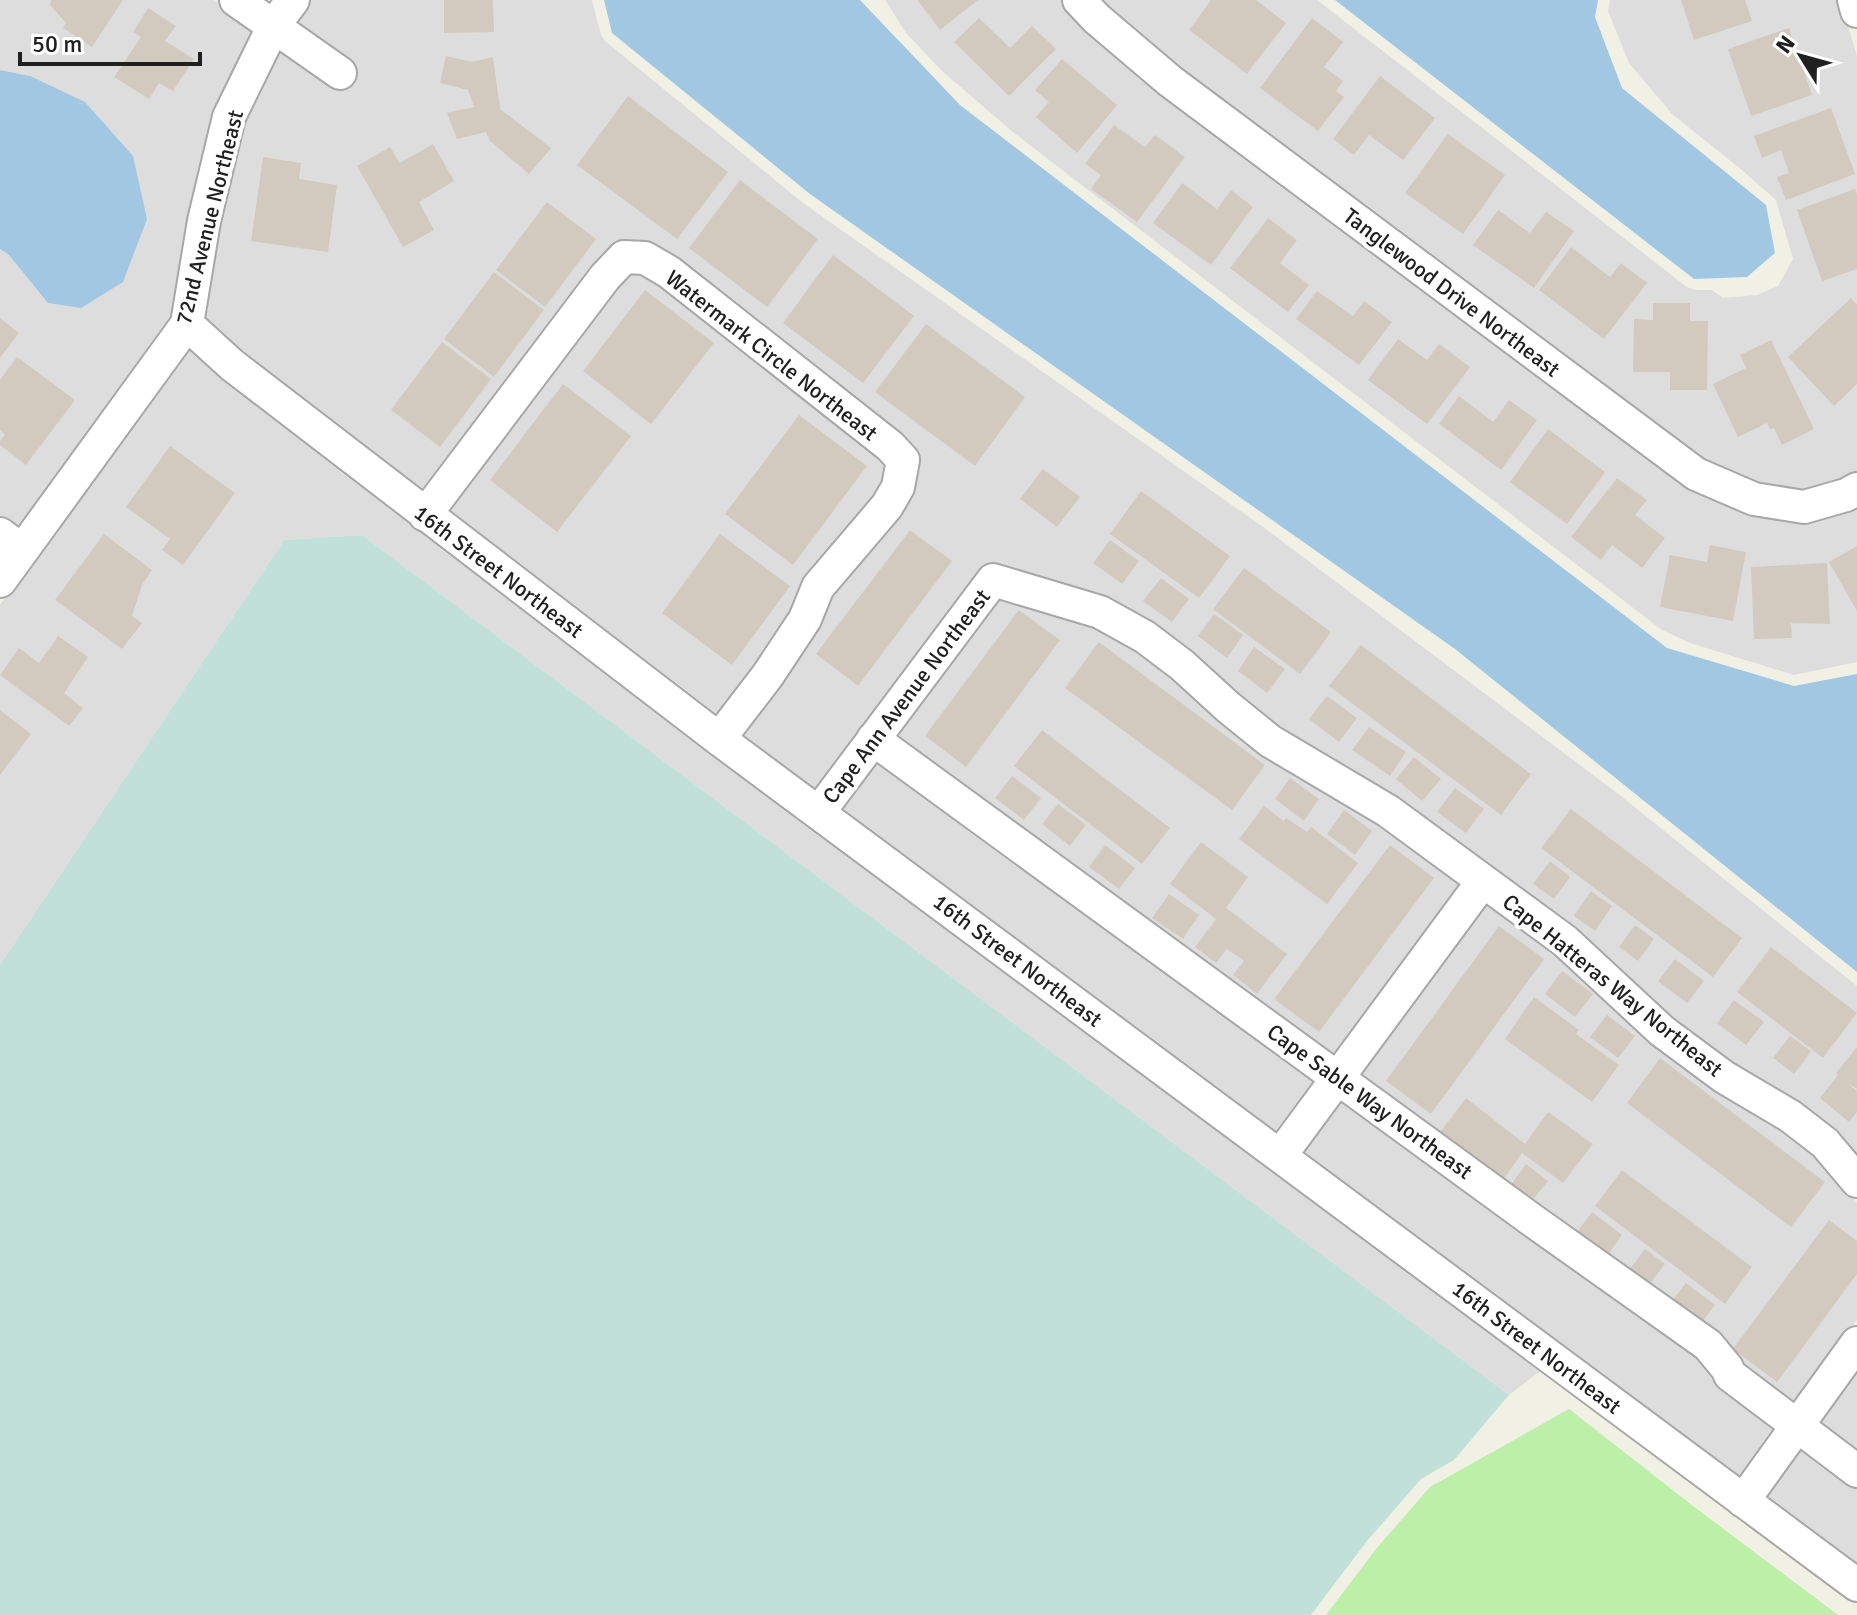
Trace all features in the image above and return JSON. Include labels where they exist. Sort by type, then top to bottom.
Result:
[{"type":"street","points":[[236,0],[283,13],[340,73]]},
{"type":"street","name":"Tanglewood Drive Northeast","points":[[1079,0],[1170,81],[1696,474],[1754,499],[1804,507],[1857,489]]},
{"type":"street","points":[[1854,0],[1857,11]]},
{"type":"street","name":"72nd Avenue Northeast","points":[[0,581],[11,542],[187,324],[204,221],[229,117],[283,13]]},
{"type":"street","name":"Watermark Circle Northeast","points":[[425,515],[605,277],[624,257],[645,258],[669,272],[890,446],[903,460],[898,487],[887,506],[818,587],[805,619],[768,675],[719,739]]},
{"type":"street","name":"16th Street Northeast","points":[[187,324],[232,365],[719,739],[1857,1585]]},
{"type":"street","name":"Cape Ann Avenue Northeast","points":[[819,812],[993,580]]},
{"type":"street","name":"Cape Hatteras Way Northeast","points":[[993,580],[1100,612],[1145,637],[1270,741],[1388,811],[1565,941],[1662,1031],[1724,1077],[1790,1116],[1825,1143],[1857,1181]]},
{"type":"street","name":"Cape Sable Way Northeast","points":[[873,739],[1708,1345],[1730,1375],[1857,1471]]},
{"type":"street","points":[[1280,1156],[1483,881]]},
{"type":"street","points":[[1743,1501],[1857,1343]]},
{"type":"shaded area","points":[[0,0],[214,0],[257,29],[174,317],[19,533],[0,518],[0,249],[9,255],[30,76],[0,70]]},
{"type":"shaded area","points":[[310,0],[592,0],[605,41],[803,203],[1266,529],[1617,793],[1857,986],[1857,1162],[1394,801],[990,562],[983,564],[981,573],[815,794],[738,738],[916,464],[652,248],[422,497],[201,321],[217,224],[241,123],[280,45],[344,91],[358,71],[293,23]]},
{"type":"shaded area","points":[[604,0],[860,0],[960,105],[1667,648],[1794,686],[1857,674],[1857,972],[1455,649],[810,194],[612,33]]},
{"type":"shaded area","points":[[885,0],[1062,0],[1089,28],[1689,484],[1857,504],[1857,662],[1794,675],[1690,643],[1662,630],[1014,133],[942,71],[906,33]]},
{"type":"shaded area","points":[[1096,0],[1317,0],[1687,287],[1712,290],[1723,298],[1757,295],[1778,286],[1793,259],[1776,200],[1672,114],[1629,63],[1608,11],[1610,0],[1840,0],[1857,56],[1857,473],[1839,484],[1802,493],[1756,486],[1702,463],[1178,72]]},
{"type":"shaded area","points":[[1335,0],[1598,0],[1595,17],[1622,88],[1766,205],[1775,253],[1747,277],[1694,279]]},
{"type":"shaded area","points":[[0,70],[30,76],[85,102],[133,156],[147,219],[123,282],[81,308],[48,303],[9,255],[0,249]]},
{"type":"shaded area","points":[[630,271],[643,271],[888,463],[885,481],[715,721],[444,513]]},
{"type":"shaded area","points":[[190,344],[1544,1368],[1509,1395],[362,535],[284,540],[0,965],[0,605]]},
{"type":"shaded area","points":[[362,535],[1509,1395],[1454,1460],[1421,1479],[1367,1541],[1311,1615],[0,1615],[0,965],[284,540]]},
{"type":"shaded area","points":[[999,595],[1096,624],[1138,648],[1465,883],[1334,1059],[892,738]]},
{"type":"shaded area","points":[[877,758],[1319,1079],[1277,1137],[838,811]]},
{"type":"shaded area","points":[[1487,899],[1816,1152],[1857,1203],[1857,1320],[1792,1408],[1357,1076]]},
{"type":"shaded area","points":[[1342,1095],[1699,1354],[1778,1428],[1739,1482],[1299,1154]]},
{"type":"shaded area","points":[[1857,1367],[1857,1456],[1815,1424]]},
{"type":"shaded area","points":[[1800,1444],[1857,1487],[1857,1569],[1761,1499]]},
{"type":"green space","points":[[1569,1409],[1838,1615],[1326,1615],[1376,1549],[1430,1487]]},
{"type":"building","points":[[51,0],[123,0],[92,47],[63,28],[66,23],[50,5]]},
{"type":"building","points":[[444,0],[493,0],[494,32],[444,33]]},
{"type":"building","points":[[919,0],[978,0],[940,30]]},
{"type":"building","points":[[1211,0],[1256,0],[1286,23],[1247,74],[1189,30]]},
{"type":"building","points":[[1681,0],[1745,0],[1752,21],[1694,40]]},
{"type":"building","points":[[148,8],[176,26],[165,41],[194,59],[173,91],[159,83],[149,99],[114,77],[141,37],[133,32]]},
{"type":"building","points":[[979,18],[1010,48],[1032,26],[1056,49],[1009,96],[954,42]]},
{"type":"building","points":[[1312,18],[1343,42],[1324,67],[1343,81],[1336,91],[1344,97],[1318,131],[1260,88]]},
{"type":"building","points":[[1789,28],[1812,95],[1751,116],[1728,49]]},
{"type":"building","points":[[446,56],[472,62],[493,57],[500,109],[551,148],[529,174],[490,141],[486,132],[457,139],[447,113],[474,107],[468,90],[440,83]]},
{"type":"building","points":[[1062,59],[1117,105],[1077,153],[1036,117],[1049,102],[1035,90]]},
{"type":"building","points":[[1380,76],[1435,118],[1403,160],[1369,135],[1354,155],[1333,139]]},
{"type":"building","points":[[628,96],[728,172],[677,239],[577,165]]},
{"type":"building","points":[[1831,108],[1855,174],[1786,200],[1777,177],[1789,173],[1781,150],[1762,158],[1754,136]]},
{"type":"building","points":[[1114,125],[1145,147],[1155,135],[1185,157],[1137,222],[1091,189],[1101,175],[1085,164]]},
{"type":"building","points":[[1448,134],[1505,175],[1463,234],[1405,193]]},
{"type":"building","points":[[433,144],[454,181],[419,202],[434,230],[403,247],[357,166],[390,147],[400,163]]},
{"type":"building","points":[[263,157],[301,163],[299,179],[337,185],[328,252],[251,241]]},
{"type":"building","points":[[740,180],[818,239],[767,307],[689,248]]},
{"type":"building","points":[[1182,183],[1217,209],[1231,190],[1253,207],[1211,265],[1153,223]]},
{"type":"building","points":[[1855,189],[1857,269],[1822,281],[1797,210]]},
{"type":"building","points":[[547,202],[596,239],[545,307],[496,270]]},
{"type":"building","points":[[1498,210],[1530,233],[1546,212],[1574,231],[1534,288],[1473,245]]},
{"type":"building","points":[[1268,218],[1297,240],[1280,263],[1309,285],[1288,312],[1230,268]]},
{"type":"building","points":[[1571,247],[1610,277],[1621,263],[1647,283],[1604,339],[1539,290]]},
{"type":"building","points":[[833,255],[914,316],[863,383],[783,323]]},
{"type":"building","points":[[494,272],[544,310],[494,377],[444,339]]},
{"type":"building","points":[[645,290],[714,343],[651,424],[583,371]]},
{"type":"building","points":[[1317,291],[1353,316],[1364,301],[1392,322],[1359,365],[1296,319]]},
{"type":"building","points":[[1851,298],[1857,305],[1857,384],[1834,406],[1788,357]]},
{"type":"building","points":[[1653,303],[1690,303],[1690,321],[1708,321],[1707,390],[1670,390],[1670,372],[1633,372],[1634,319],[1653,320]]},
{"type":"building","points":[[0,318],[19,333],[0,358]]},
{"type":"building","points":[[926,324],[1025,397],[975,466],[875,392]]},
{"type":"building","points":[[1398,339],[1427,360],[1439,344],[1470,367],[1427,424],[1368,380]]},
{"type":"building","points":[[1771,340],[1814,429],[1782,445],[1774,428],[1770,429],[1767,423],[1738,437],[1713,384],[1746,368],[1740,355]]},
{"type":"building","points":[[442,342],[491,379],[440,447],[391,410]]},
{"type":"building","points":[[17,357],[75,400],[26,465],[0,445],[5,435],[0,430],[0,380]]},
{"type":"building","points":[[563,384],[631,436],[557,532],[490,480]]},
{"type":"building","points":[[1459,396],[1493,422],[1509,400],[1537,420],[1501,470],[1439,424]]},
{"type":"building","points":[[799,415],[867,466],[793,565],[725,514]]},
{"type":"building","points":[[1548,429],[1605,472],[1567,524],[1510,482]]},
{"type":"building","points":[[170,446],[235,493],[183,565],[162,550],[170,539],[126,507]]},
{"type":"building","points":[[1043,469],[1080,497],[1057,527],[1020,499]]},
{"type":"building","points":[[1617,478],[1647,500],[1635,515],[1665,538],[1642,568],[1612,545],[1601,560],[1571,537]]},
{"type":"building","points":[[1141,491],[1230,556],[1199,598],[1110,534]]},
{"type":"building","points":[[910,530],[952,561],[858,686],[816,654]]},
{"type":"building","points":[[104,534],[152,570],[142,585],[132,616],[142,623],[122,649],[55,600]]},
{"type":"building","points":[[720,534],[790,586],[732,665],[662,613]]},
{"type":"building","points":[[1110,540],[1139,561],[1122,584],[1093,563]]},
{"type":"building","points":[[1710,545],[1746,552],[1733,621],[1660,607],[1670,555],[1707,562]]},
{"type":"building","points":[[1857,546],[1857,611],[1829,562]]},
{"type":"building","points":[[1827,563],[1830,624],[1791,623],[1792,638],[1754,639],[1751,567]]},
{"type":"building","points":[[1244,568],[1331,632],[1300,674],[1213,609]]},
{"type":"building","points":[[1161,578],[1189,599],[1172,622],[1143,601]]},
{"type":"building","points":[[1019,610],[1060,640],[966,767],[925,736]]},
{"type":"building","points":[[1214,614],[1243,635],[1227,658],[1198,636]]},
{"type":"building","points":[[58,636],[88,657],[64,693],[83,708],[69,726],[0,675],[19,648],[39,663]]},
{"type":"building","points":[[1099,642],[1265,765],[1232,810],[1065,688]]},
{"type":"building","points":[[1361,645],[1531,774],[1501,815],[1329,686]]},
{"type":"building","points":[[1254,647],[1285,669],[1267,693],[1238,671]]},
{"type":"building","points":[[1327,696],[1357,718],[1339,742],[1309,719]]},
{"type":"building","points":[[0,710],[31,734],[0,775]]},
{"type":"building","points":[[1369,727],[1406,752],[1390,776],[1352,750]]},
{"type":"building","points":[[1042,730],[1170,828],[1142,864],[1014,766]]},
{"type":"building","points":[[1414,757],[1441,779],[1422,801],[1396,779]]},
{"type":"building","points":[[1012,776],[1041,798],[1024,820],[995,798]]},
{"type":"building","points":[[1290,778],[1319,799],[1304,821],[1275,799]]},
{"type":"building","points":[[1455,788],[1484,809],[1466,833],[1437,812]]},
{"type":"building","points":[[1058,804],[1086,825],[1070,846],[1042,824]]},
{"type":"building","points":[[1264,806],[1284,821],[1286,818],[1307,832],[1311,827],[1358,863],[1327,904],[1239,839]]},
{"type":"building","points":[[1571,809],[1742,938],[1713,977],[1541,848]]},
{"type":"building","points":[[1344,810],[1372,831],[1355,855],[1327,834]]},
{"type":"building","points":[[1201,842],[1248,877],[1226,908],[1287,954],[1257,994],[1233,975],[1244,961],[1227,949],[1216,963],[1195,947],[1216,919],[1170,884]]},
{"type":"building","points":[[1105,845],[1135,868],[1119,889],[1089,867]]},
{"type":"building","points":[[1390,845],[1434,878],[1319,1032],[1274,999]]},
{"type":"building","points":[[1550,861],[1570,877],[1554,899],[1533,884]]},
{"type":"building","points":[[1591,891],[1612,906],[1595,931],[1574,916]]},
{"type":"building","points":[[1169,894],[1199,915],[1183,939],[1152,918]]},
{"type":"building","points":[[1635,925],[1654,939],[1638,961],[1619,947]]},
{"type":"building","points":[[1499,926],[1544,959],[1431,1114],[1386,1081]]},
{"type":"building","points":[[1771,947],[1857,1013],[1823,1058],[1737,992]]},
{"type":"building","points":[[1675,959],[1704,981],[1687,1003],[1658,981]]},
{"type":"building","points":[[1562,971],[1593,994],[1575,1017],[1545,994]]},
{"type":"building","points":[[1534,997],[1579,1030],[1576,1034],[1619,1065],[1592,1102],[1505,1039]]},
{"type":"building","points":[[1734,1000],[1764,1022],[1746,1045],[1717,1023]]},
{"type":"building","points":[[1607,1015],[1635,1036],[1618,1058],[1590,1037]]},
{"type":"building","points":[[1790,1036],[1811,1051],[1794,1074],[1773,1058]]},
{"type":"building","points":[[1857,1047],[1857,1089],[1847,1083],[1857,1091],[1857,1112],[1849,1122],[1820,1098]]},
{"type":"building","points":[[1660,1058],[1825,1182],[1791,1227],[1627,1103]]},
{"type":"building","points":[[1466,1098],[1525,1144],[1548,1112],[1593,1144],[1563,1183],[1522,1153],[1500,1184],[1437,1136]]},
{"type":"building","points":[[1526,1164],[1548,1181],[1531,1202],[1510,1186]]},
{"type":"building","points":[[1622,1170],[1752,1267],[1725,1304],[1595,1206]]},
{"type":"building","points":[[1592,1212],[1622,1235],[1605,1259],[1574,1236]]},
{"type":"building","points":[[1829,1220],[1857,1241],[1857,1274],[1777,1382],[1733,1349]]},
{"type":"building","points":[[1645,1249],[1665,1264],[1649,1285],[1629,1270]]},
{"type":"building","points":[[1686,1283],[1715,1305],[1697,1328],[1668,1306]]}]
